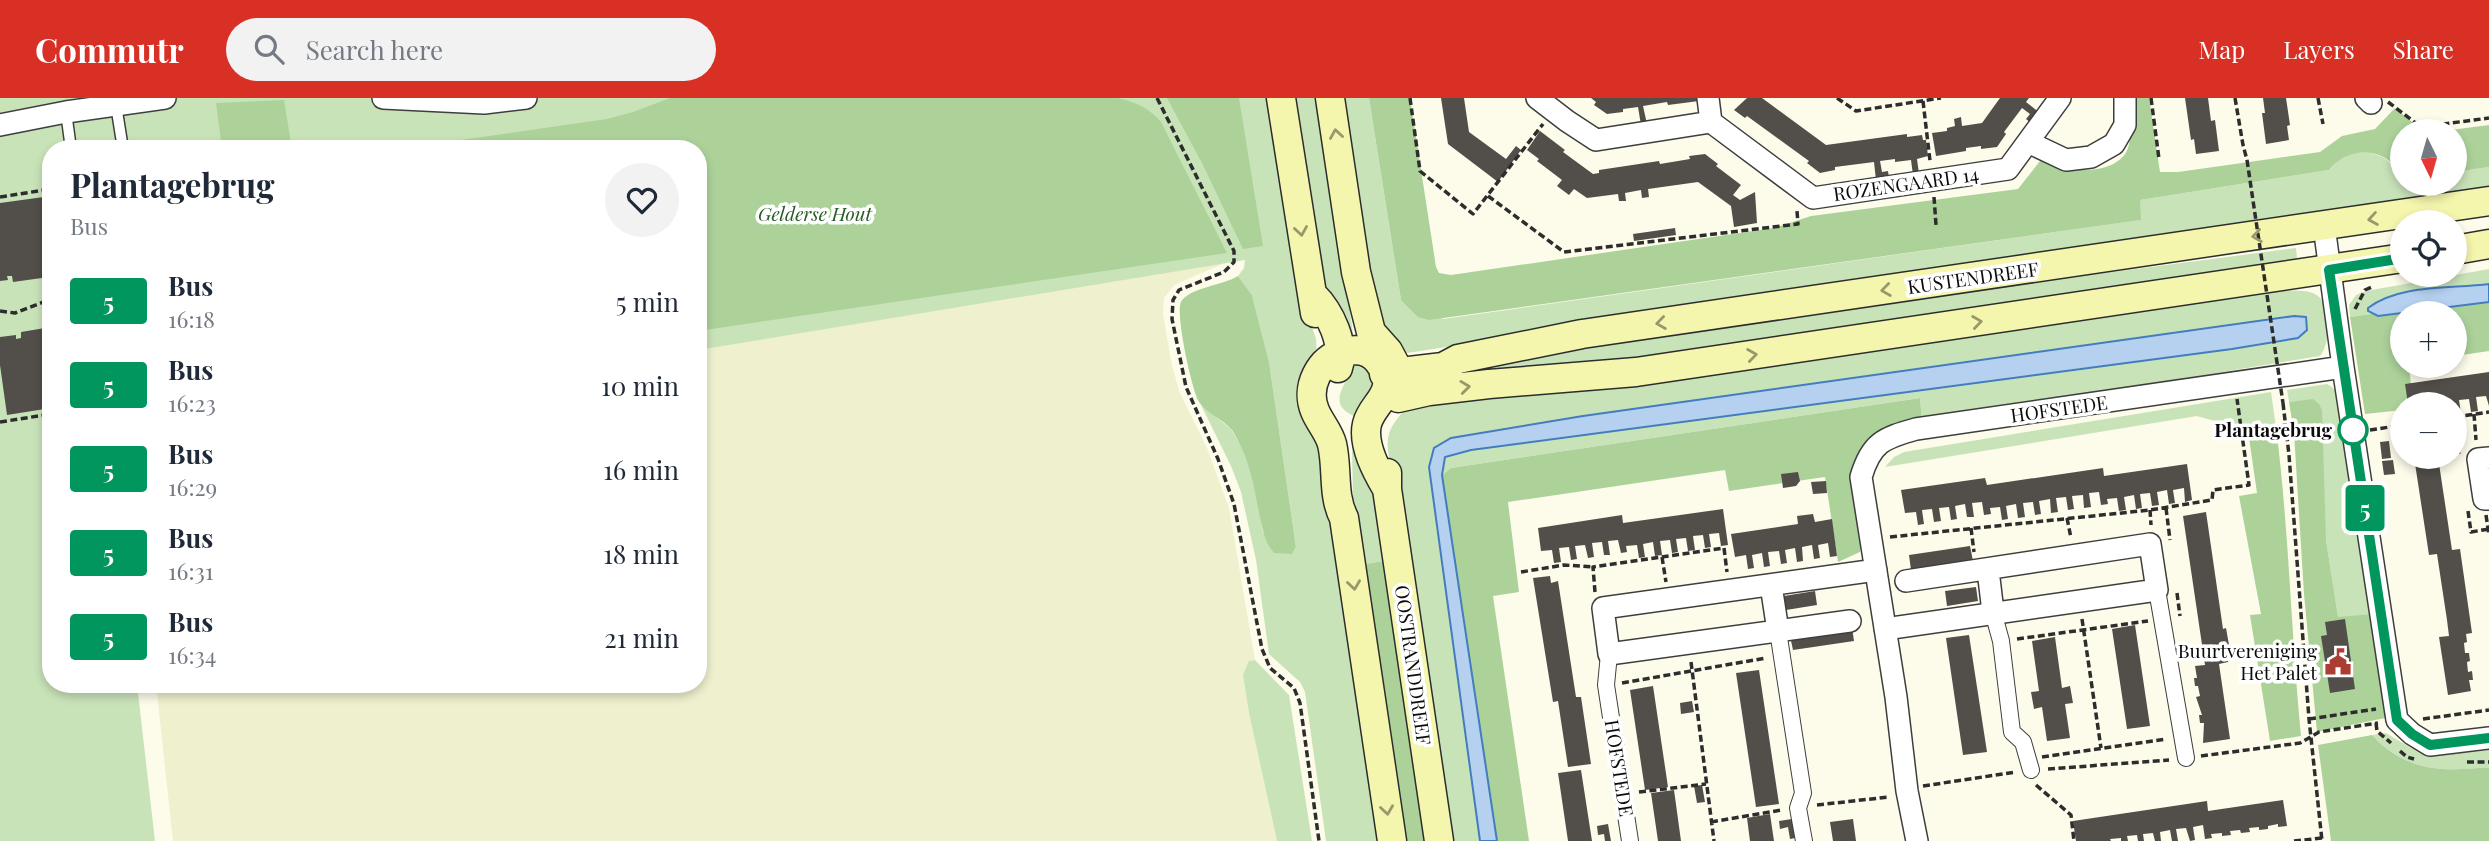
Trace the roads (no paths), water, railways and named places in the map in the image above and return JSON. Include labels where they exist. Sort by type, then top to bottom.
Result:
[{"type":"main road","points":[[1281,98],[1314,309],[1327,342],[1376,359],[1394,377],[1429,391],[1647,370],[2390,260]]},
{"type":"main road","points":[[1330,98],[1356,272],[1352,350],[1314,379],[1312,399],[1318,417],[1354,429]]},
{"type":"main road","name":"KUSTENDREEF","points":[[1394,377],[1441,356],[1458,359],[1582,334],[2489,201]]},
{"type":"main road","points":[[2467,248],[2489,244]]},
{"type":"main road","points":[[1392,841],[1344,518],[1348,503],[1354,429],[1384,398],[1386,388],[1394,377]]},
{"type":"main road","name":"OOSTRANDDREEF","points":[[1354,429],[1387,489],[1439,841]]},
{"type":"street","points":[[0,125],[66,112],[165,98]]},
{"type":"street","points":[[383,98],[484,103],[526,98]]},
{"type":"street","points":[[1552,110],[1596,139],[1711,122],[1707,98]]},
{"type":"street","name":"ROZENGAARD 14","points":[[1711,122],[1813,198],[2008,169],[2060,98]]},
{"type":"street","points":[[2028,142],[2066,160],[2091,157],[2114,145],[2125,125],[2125,98]]},
{"type":"street","points":[[2324,226],[2396,713],[2412,734],[2430,745],[2489,738]]},
{"type":"street","name":"HOFSTEDE","points":[[1917,841],[1907,791],[1861,477],[1866,459],[1876,444],[1894,435],[1929,427],[2343,367]]},
{"type":"street","points":[[2484,458],[2484,499],[2489,499]]},
{"type":"street","points":[[1906,581],[2150,544],[2186,758]]},
{"type":"street","points":[[1804,841],[1798,808],[1803,793],[1771,584],[1876,570]]},
{"type":"street","points":[[1983,571],[2001,641],[2012,732],[2023,742],[2029,764]]},
{"type":"street","name":"HOFSTEDE","points":[[1630,841],[1606,685],[1609,653],[1603,608],[1771,584]]},
{"type":"street","points":[[1885,629],[2157,590]]},
{"type":"street","points":[[1609,653],[1850,621]]},
{"type":"lane","points":[[116,105],[122,140]]},
{"type":"lane","points":[[66,112],[70,140]]},
{"type":"water","points":[[2489,284],[2489,302],[2467,305],[2467,301],[2390,301],[2390,314],[2378,316],[2368,311],[2368,308],[2381,300],[2410,291]]},
{"type":"water","points":[[2294,316],[2306,317],[2307,330],[2298,338],[2232,349],[1471,450],[1445,457],[1442,475],[1497,841],[1480,841],[1429,467],[1434,448],[1451,438],[1583,416]]},
{"type":"place","name":"Plantagebrug","points":[[2353,430]]},
{"type":"place","name":"Buurtvereniging Het Palet","points":[[2338,662]]},
{"type":"park label","name":"Gelderse Hout","points":[[815,214]]}]
